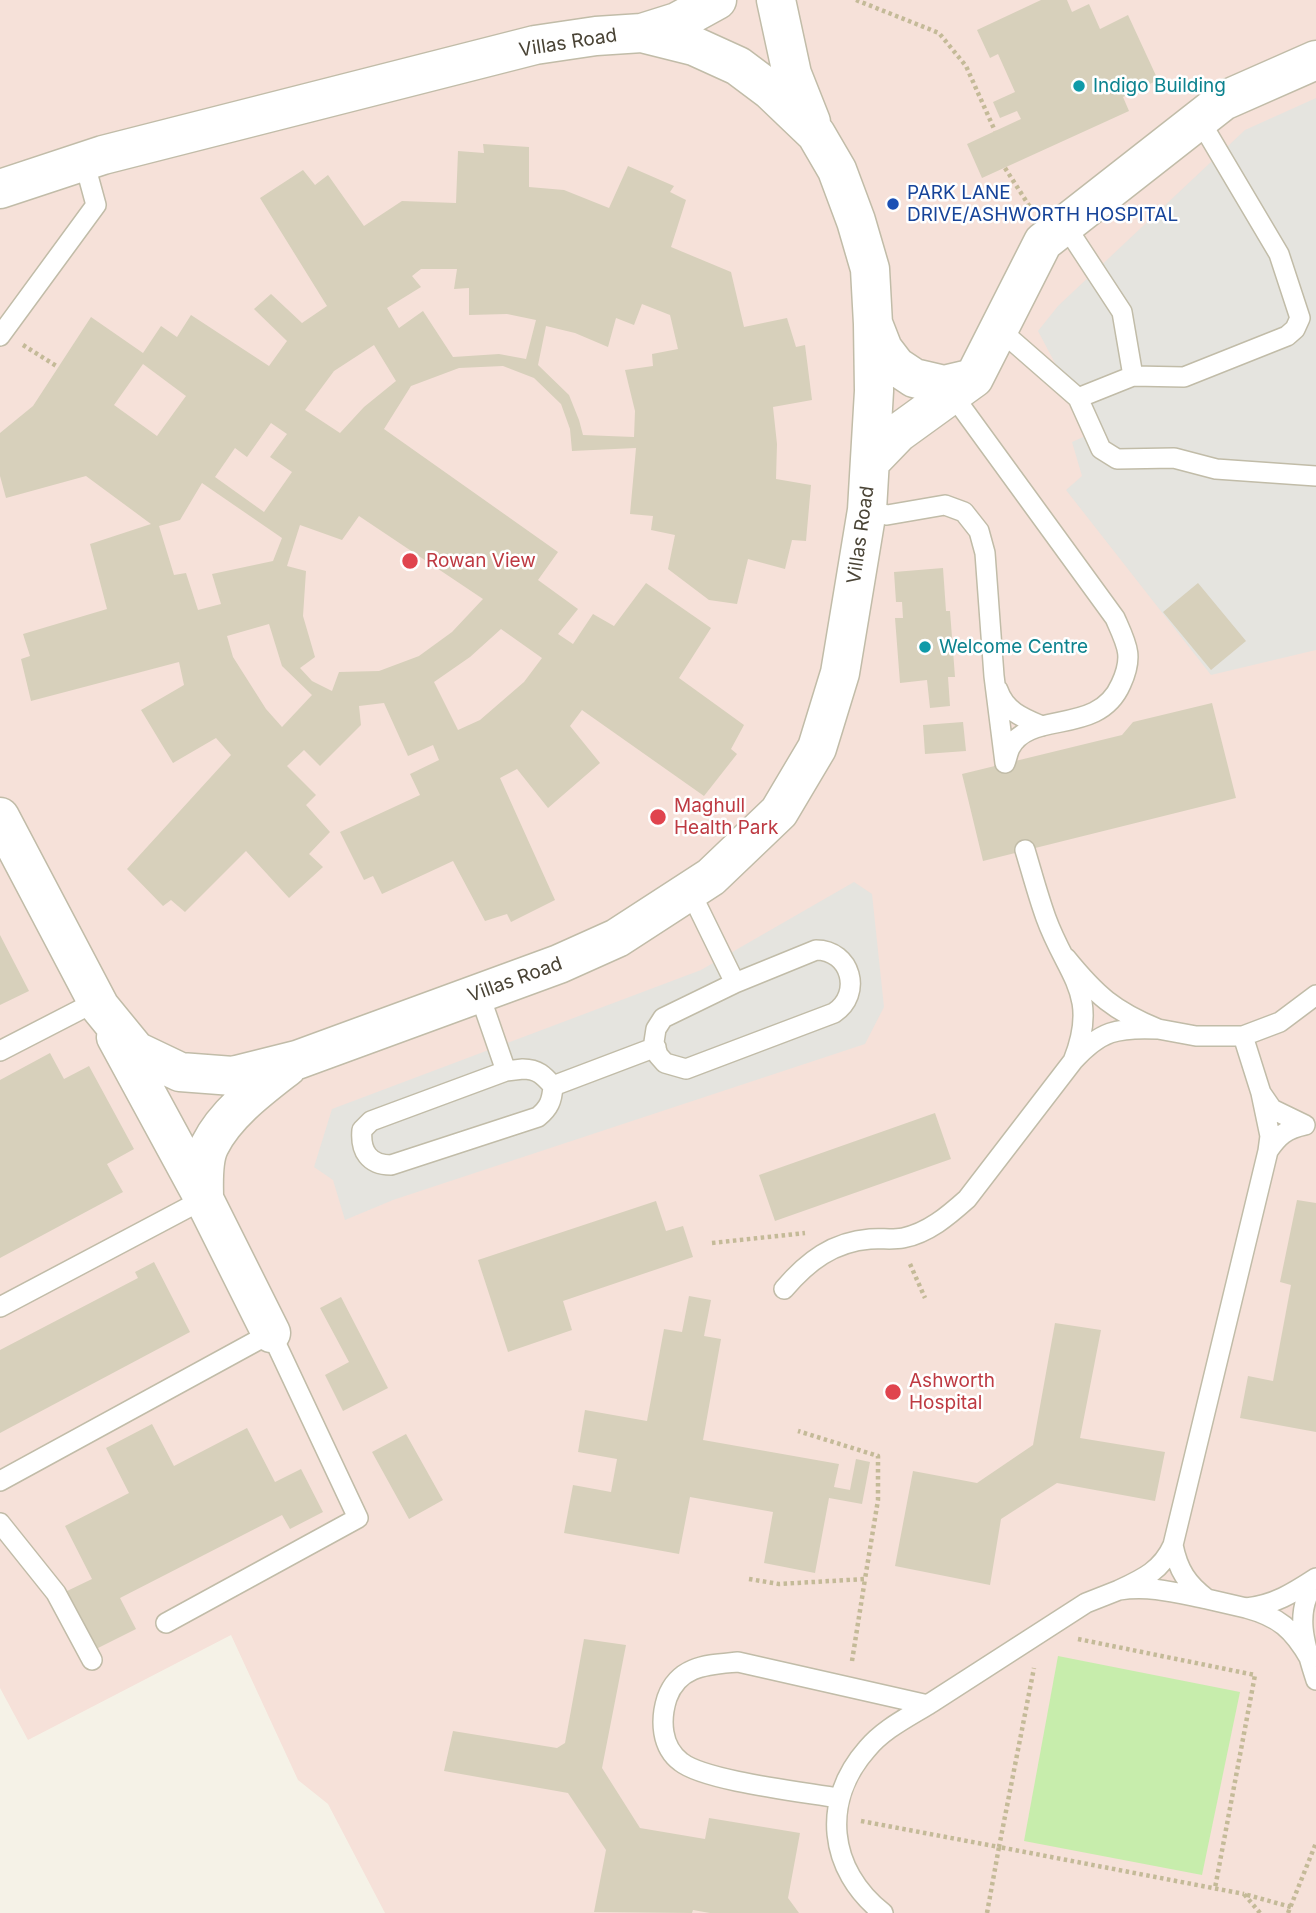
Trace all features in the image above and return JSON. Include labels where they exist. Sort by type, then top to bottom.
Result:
[{"type":"street","points":[[642,33],[677,22],[717,0]]},
{"type":"street","points":[[775,0],[792,74],[816,134]]},
{"type":"street","name":"Villas Road","points":[[0,189],[84,161],[535,46],[596,36],[642,33],[694,46],[738,66],[770,90],[816,134],[837,170],[870,269],[874,391],[867,510],[840,673],[817,748],[779,812],[711,877],[617,938],[559,964],[297,1060],[233,1076],[180,1072],[136,1051],[99,1004],[0,817]]},
{"type":"street","points":[[871,461],[898,433],[963,386],[999,329],[1043,243],[1223,101],[1316,60]]},
{"type":"street","points":[[873,324],[883,349],[896,366],[914,378],[944,386],[963,386]]},
{"type":"street","points":[[99,1004],[204,1199],[271,1333]]},
{"type":"street","points":[[204,1199],[209,1146],[229,1119],[256,1091],[297,1060]]},
{"type":"lane","points":[[1078,397],[1133,376],[1184,377],[1287,336],[1295,329],[1300,318],[1279,254],[1199,119]]},
{"type":"lane","points":[[1,334],[96,205],[84,161]]},
{"type":"lane","points":[[1057,231],[1122,312],[1133,376]]},
{"type":"lane","points":[[999,329],[1078,397],[1101,449],[1116,459],[1174,458],[1216,469],[1316,476]]},
{"type":"lane","points":[[867,510],[887,515],[945,505],[964,512],[979,531],[985,553],[994,676],[1005,763],[1011,746],[1024,733],[1096,713],[1115,698],[1129,667],[1127,645],[1115,618],[963,386]]},
{"type":"lane","points":[[994,676],[1001,699],[1016,715],[1042,726]]},
{"type":"lane","points":[[1026,850],[1046,919],[1079,986],[1084,1013],[1082,1039],[1073,1061]]},
{"type":"lane","points":[[690,891],[735,983]]},
{"type":"lane","points":[[816,950],[826,950],[842,962],[851,985],[844,1007],[834,1013],[698,1066],[686,1069],[664,1063],[656,1048],[656,1029],[663,1018],[735,983],[816,950]]},
{"type":"lane","points":[[1066,958],[1087,985],[1107,1003],[1129,1017],[1158,1029]]},
{"type":"lane","points":[[479,993],[506,1072]]},
{"type":"lane","points":[[785,1289],[799,1271],[822,1252],[868,1239],[903,1238],[922,1232],[946,1218],[967,1199],[1073,1061],[1088,1044],[1103,1034],[1119,1029],[1158,1029],[1196,1036],[1243,1036],[1280,1022],[1316,995]]},
{"type":"lane","points":[[0,1051],[99,1004]]},
{"type":"lane","points":[[883,1913],[855,1886],[843,1862],[836,1837],[838,1807],[852,1767],[867,1748],[881,1734],[1086,1603],[1156,1571],[1167,1559],[1174,1545],[1268,1151],[1270,1136],[1261,1093],[1243,1036]]},
{"type":"lane","points":[[553,1086],[656,1048]]},
{"type":"lane","points":[[533,1069],[553,1086],[552,1101],[547,1110],[538,1117],[391,1165],[380,1165],[363,1152],[362,1130],[371,1121],[506,1072],[533,1069]]},
{"type":"lane","points":[[1261,1093],[1272,1110],[1310,1126]]},
{"type":"lane","points":[[1268,1151],[1277,1138],[1289,1128],[1310,1126]]},
{"type":"lane","points":[[0,1307],[204,1199]]},
{"type":"lane","points":[[0,1481],[271,1333],[358,1518],[166,1623]]},
{"type":"lane","points":[[0,1523],[56,1593],[92,1660]]},
{"type":"lane","points":[[1174,1545],[1177,1563],[1184,1578],[1207,1600]]},
{"type":"lane","points":[[1246,1608],[1284,1598],[1316,1580]]},
{"type":"lane","points":[[1316,1580],[1307,1597],[1302,1629],[1316,1680]]},
{"type":"lane","points":[[1119,1590],[1153,1588],[1269,1614],[1300,1641],[1310,1659]]},
{"type":"lane","points":[[838,1807],[705,1774],[681,1762],[670,1749],[662,1731],[664,1709],[671,1686],[685,1672],[738,1662],[928,1705]]},
{"type":"path","points":[[856,0],[939,33],[966,66],[995,131]]},
{"type":"path","points":[[1005,168],[1057,231]]},
{"type":"path","points":[[1,334],[58,367]]},
{"type":"path","points":[[712,1243],[818,1231],[822,1252]]},
{"type":"path","points":[[903,1238],[911,1269],[925,1298]]},
{"type":"path","points":[[798,1431],[878,1456],[878,1500],[847,1687]]},
{"type":"path","points":[[749,1579],[779,1584],[865,1579]]},
{"type":"path","points":[[987,1913],[1041,1632],[1255,1675],[1215,1888]]},
{"type":"path","points":[[838,1807],[999,1847],[1215,1888],[1291,1907]]},
{"type":"path","points":[[1288,1913],[1316,1843]]},
{"type":"path","points":[[1244,1894],[1260,1913]]},
{"type":"shaded area","name":"Maghull Health Park","points":[[0,0],[1316,0],[1316,1913],[385,1913],[328,1804],[298,1780],[231,1635],[28,1740],[0,1688]]},
{"type":"shaded area","points":[[1316,98],[1316,650],[1211,675],[1066,490],[1082,476],[1072,442],[1092,433],[1038,331],[1058,306],[1245,130]]},
{"type":"shaded area","points":[[854,882],[872,894],[884,1007],[865,1044],[393,1200],[345,1220],[333,1180],[314,1167],[332,1109],[701,970]]},
{"type":"green space","points":[[1058,1656],[1240,1692],[1202,1875],[1024,1841]]},
{"type":"building","name":"Indigo Building","points":[[1041,0],[1067,0],[1072,12],[1089,4],[1100,29],[1128,15],[1158,80],[1123,97],[1129,111],[982,178],[967,144],[1021,119],[1017,111],[1000,118],[993,102],[1015,92],[998,54],[990,58],[977,30]]},
{"type":"building","points":[[483,144],[529,147],[529,187],[564,190],[609,208],[628,166],[674,186],[670,192],[686,200],[671,247],[731,272],[744,327],[787,318],[796,347],[805,345],[812,400],[773,407],[777,444],[776,479],[811,485],[806,541],[792,540],[785,569],[748,559],[737,604],[709,600],[668,569],[675,535],[651,530],[653,516],[630,514],[636,448],[572,451],[570,429],[561,404],[534,378],[503,366],[459,368],[411,386],[384,429],[558,552],[538,580],[578,609],[558,634],[573,644],[593,614],[614,626],[646,583],[711,628],[679,678],[744,725],[731,749],[737,754],[704,796],[582,710],[570,726],[600,763],[548,808],[517,769],[500,778],[555,900],[511,922],[507,914],[485,921],[453,861],[382,894],[373,876],[364,880],[340,832],[420,795],[410,774],[439,760],[433,745],[408,756],[384,703],[359,706],[361,725],[320,766],[304,750],[287,766],[316,795],[306,805],[330,832],[309,854],[323,867],[289,898],[246,851],[185,912],[171,900],[163,906],[127,869],[231,755],[216,738],[173,763],[141,710],[184,685],[179,662],[31,701],[21,659],[30,656],[23,634],[107,609],[90,544],[151,524],[86,476],[6,498],[0,476],[0,433],[33,406],[91,317],[143,353],[161,326],[177,337],[191,315],[269,366],[287,341],[254,309],[271,294],[302,323],[327,306],[260,198],[303,170],[315,185],[328,175],[364,226],[402,201],[456,203],[458,151],[484,153]],"holes":[[[421,269],[457,269],[454,289],[469,288],[469,315],[507,314],[536,320],[526,359],[499,354],[453,357],[423,311],[399,328],[387,308],[421,287],[412,276]],[[642,304],[670,315],[678,349],[652,354],[653,366],[625,370],[635,411],[634,437],[583,435],[569,395],[538,365],[546,326],[575,333],[608,347],[616,318],[634,325]],[[374,345],[396,381],[364,407],[340,433],[305,410],[334,371]],[[143,364],[186,396],[157,436],[114,405]],[[271,423],[287,434],[270,457],[292,472],[264,512],[215,477],[235,448],[247,457]],[[202,483],[282,538],[273,561],[212,574],[221,604],[198,610],[186,573],[174,575],[159,526],[180,520]],[[359,516],[483,599],[452,632],[419,656],[379,671],[339,672],[332,691],[312,681],[300,668],[315,657],[303,616],[306,571],[287,566],[300,525],[342,540]],[[269,624],[282,666],[312,695],[282,727],[266,709],[233,657],[227,636]],[[501,629],[542,658],[524,682],[480,720],[458,730],[434,682],[470,657]]]},
{"type":"building","name":"Welcome Centre","points":[[943,568],[946,611],[950,611],[955,677],[948,677],[950,706],[930,708],[927,680],[900,683],[895,618],[903,618],[902,602],[896,602],[894,572]]},
{"type":"building","points":[[1198,583],[1246,641],[1211,670],[1163,612]]},
{"type":"building","points":[[1212,703],[1236,798],[983,861],[962,774],[1122,735],[1133,722]]},
{"type":"building","points":[[963,722],[966,751],[925,754],[923,725]]},
{"type":"building","points":[[0,935],[29,991],[0,1005]]},
{"type":"building","points":[[50,1053],[64,1079],[89,1066],[134,1149],[107,1164],[123,1192],[0,1258],[0,1080]]},
{"type":"building","points":[[935,1113],[951,1159],[775,1221],[759,1175]]},
{"type":"building","points":[[1297,1200],[1316,1203],[1316,1432],[1240,1418],[1248,1376],[1273,1381],[1291,1285],[1280,1282]]},
{"type":"building","points":[[656,1201],[666,1231],[683,1226],[693,1257],[563,1301],[572,1330],[508,1352],[478,1260]]},
{"type":"building","points":[[154,1262],[190,1332],[0,1433],[0,1350],[138,1278],[135,1272]]},
{"type":"building","points":[[689,1296],[711,1300],[704,1336],[721,1339],[703,1440],[839,1464],[834,1487],[850,1490],[856,1459],[870,1462],[862,1504],[829,1498],[815,1573],[764,1563],[773,1512],[690,1497],[679,1554],[564,1533],[573,1485],[611,1492],[617,1459],[578,1452],[585,1410],[647,1421],[664,1329],[682,1332]]},
{"type":"building","points":[[341,1297],[388,1388],[343,1411],[325,1375],[349,1362],[320,1308]]},
{"type":"building","points":[[1055,1323],[1101,1330],[1080,1438],[1165,1452],[1155,1501],[1057,1483],[1001,1519],[990,1585],[895,1566],[913,1471],[977,1483],[1033,1445]]},
{"type":"building","points":[[152,1424],[174,1466],[247,1428],[275,1482],[301,1469],[323,1512],[290,1529],[282,1515],[120,1598],[136,1629],[94,1650],[65,1592],[92,1579],[65,1526],[129,1493],[106,1448]]},
{"type":"building","points":[[406,1434],[443,1500],[409,1519],[372,1452]]},
{"type":"building","points":[[584,1639],[626,1645],[602,1768],[640,1828],[705,1839],[709,1818],[800,1833],[788,1898],[799,1913],[710,1913],[693,1910],[692,1913],[594,1912],[606,1850],[568,1793],[444,1771],[453,1731],[557,1748],[565,1743]]},
{"type":"place","name":"Indigo Building","points":[[1079,86]]},
{"type":"place","name":"PARK LANE DRIVE/ASHWORTH HOSPITAL","points":[[893,204]]},
{"type":"place","name":"Rowan View","points":[[410,561]]},
{"type":"place","name":"Welcome Centre","points":[[925,647]]},
{"type":"place","name":"Maghull Health Park","points":[[658,817]]},
{"type":"place","name":"Ashworth Hospital","points":[[893,1392]]}]
